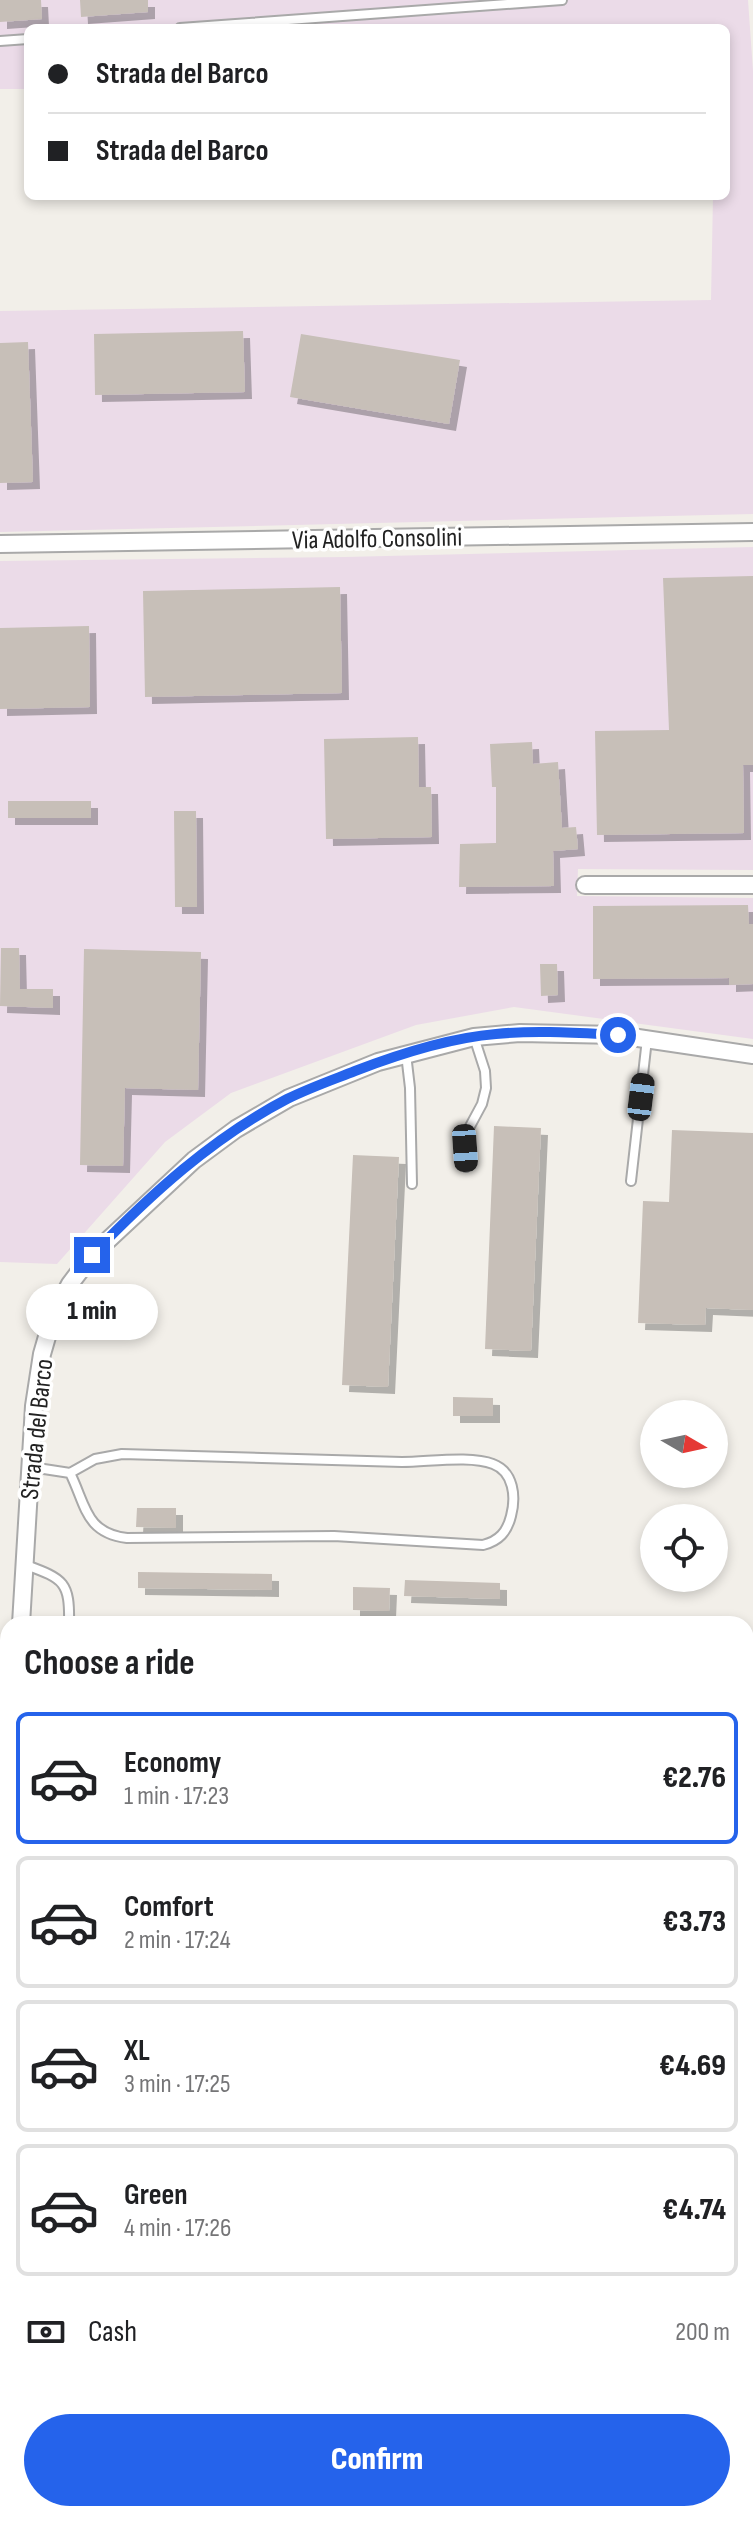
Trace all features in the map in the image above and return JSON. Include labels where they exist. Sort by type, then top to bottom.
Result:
[{"type":"street","name":"Via Adolfo Consolini","points":[[0,544],[753,532]]},
{"type":"street","points":[[585,885],[753,885]]},
{"type":"street","name":"Strada del Barco","points":[[22,1616],[37,1388],[49,1328],[63,1295],[92,1255],[171,1179],[236,1129],[299,1093],[406,1053],[474,1037],[520,1033],[591,1034],[753,1055]]},
{"type":"lane","points":[[235,24],[562,0]]},
{"type":"lane","points":[[0,41],[24,39]]},
{"type":"lane","points":[[466,1167],[468,1130],[482,1104],[486,1088],[485,1071],[474,1037]]},
{"type":"lane","points":[[631,1181],[647,1039]]},
{"type":"lane","points":[[406,1053],[412,1184]]},
{"type":"lane","points":[[31,1467],[70,1473],[95,1459],[122,1454],[403,1462],[477,1461],[495,1464],[508,1475],[513,1502],[505,1532],[483,1545],[334,1536],[127,1538],[109,1534],[95,1525],[87,1515],[70,1473]]},
{"type":"lane","points":[[25,1564],[52,1574],[64,1583],[70,1599],[69,1616]]},
{"type":"shaded area","points":[[0,0],[748,0],[753,71],[753,514],[0,532],[0,311],[711,300],[713,200],[730,200],[730,24],[24,24],[24,89],[0,89]]},
{"type":"shaded area","points":[[753,547],[753,870],[578,869],[577,896],[753,898],[753,1039],[514,1007],[416,1025],[231,1093],[165,1142],[57,1264],[0,1262],[0,561],[345,557]]},
{"type":"building","points":[[0,0],[41,0],[42,19],[0,22]]},
{"type":"building","points":[[80,0],[148,0],[148,12],[81,17]]},
{"type":"building","points":[[243,331],[245,392],[95,395],[94,334]]},
{"type":"building","points":[[301,334],[460,360],[449,424],[290,397]]},
{"type":"building","points":[[28,342],[33,482],[0,483],[0,343]]},
{"type":"building","points":[[753,576],[753,765],[743,765],[744,833],[597,835],[595,731],[669,730],[663,578]]},
{"type":"building","points":[[340,587],[342,693],[145,697],[143,591]]},
{"type":"building","points":[[89,626],[90,707],[0,709],[0,628]]},
{"type":"building","points":[[418,737],[419,787],[431,787],[432,837],[326,839],[324,739]]},
{"type":"building","points":[[532,742],[533,764],[558,762],[562,828],[576,827],[578,849],[553,851],[554,886],[459,887],[460,844],[496,843],[496,787],[492,787],[490,744]]},
{"type":"building","points":[[8,801],[91,801],[91,818],[8,818]]},
{"type":"building","points":[[174,811],[196,811],[197,907],[175,907]]},
{"type":"building","points":[[748,905],[749,924],[753,924],[753,984],[729,985],[729,978],[593,979],[593,906]]},
{"type":"building","points":[[1,948],[19,948],[20,989],[53,989],[53,1008],[0,1006]]},
{"type":"building","points":[[84,949],[201,952],[198,1090],[125,1088],[123,1166],[80,1165]]},
{"type":"building","points":[[540,964],[557,964],[558,995],[541,996]]},
{"type":"building","points":[[494,1126],[541,1128],[531,1351],[485,1349]]},
{"type":"building","points":[[672,1130],[753,1133],[753,1310],[706,1308],[705,1325],[638,1323],[643,1201],[669,1202]]},
{"type":"building","points":[[353,1155],[399,1157],[388,1387],[342,1385]]},
{"type":"building","points":[[453,1397],[493,1398],[493,1416],[453,1416]]},
{"type":"building","points":[[137,1508],[176,1508],[176,1528],[136,1527]]},
{"type":"building","points":[[138,1572],[272,1574],[272,1590],[138,1588]]},
{"type":"building","points":[[405,1580],[500,1583],[500,1599],[404,1596]]},
{"type":"building","points":[[353,1587],[390,1588],[389,1611],[353,1610]]},
{"type":"route","points":[[92,1255],[171,1179],[213,1145],[289,1098],[320,1085],[406,1053],[474,1037],[520,1033],[618,1035]]}]
